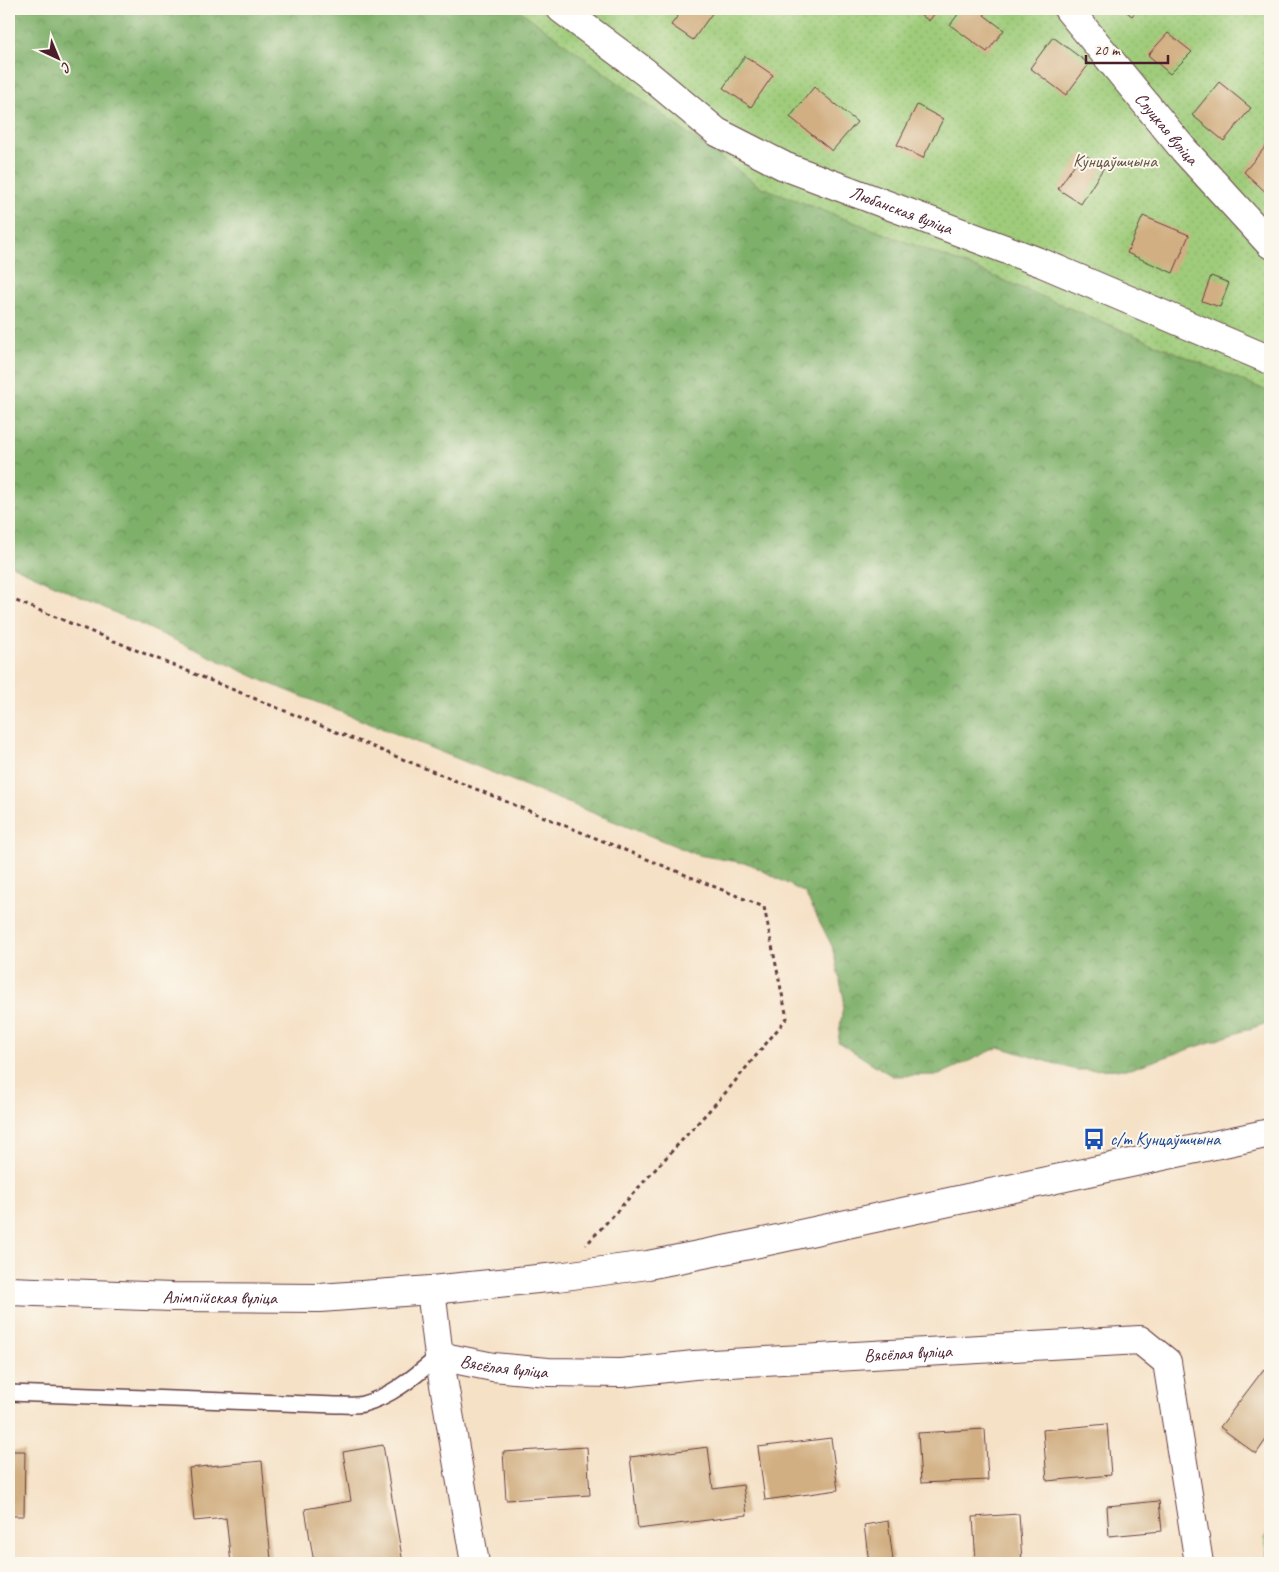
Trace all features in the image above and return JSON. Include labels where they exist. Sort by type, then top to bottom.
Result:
[{"type":"street","name":"Любанская вуліца","points":[[561,9],[645,72],[717,132],[753,151],[784,166],[1042,263],[1270,360]]},
{"type":"street","name":"Слуцкая вуліца","points":[[1068,9],[1184,150],[1270,244]]},
{"type":"street","name":"Алімпійская вуліца","points":[[9,1291],[320,1298],[431,1290],[557,1277],[648,1265],[754,1244],[1270,1133]]},
{"type":"street","points":[[431,1290],[439,1356],[475,1563]]},
{"type":"street","name":"Вясёлая вуліца","points":[[439,1356],[493,1367],[548,1372],[621,1372],[704,1365],[1140,1340],[1167,1362],[1200,1563]]},
{"type":"lane","points":[[9,1393],[336,1405],[361,1404],[382,1397],[401,1386],[439,1356]]},
{"type":"path","points":[[9,598],[764,907],[787,1018],[727,1091],[557,1277]]},
{"type":"green space","points":[[9,9],[518,9],[759,186],[967,265],[1270,392],[1270,1022],[1130,1069],[1076,1070],[999,1047],[939,1075],[892,1076],[838,1042],[844,999],[832,946],[805,893],[750,864],[698,855],[266,682],[9,564]]},
{"type":"green space","name":"Кунцаўшчына","points":[[518,9],[1270,9],[1270,392],[967,265],[759,186]]},
{"type":"green space","points":[[1270,1531],[1270,1563],[1268,1563],[1264,1538]]},
{"type":"building","points":[[683,9],[715,9],[693,40],[671,25]]},
{"type":"building","points":[[913,9],[938,9],[929,21]]},
{"type":"building","points":[[962,9],[989,9],[984,15],[1004,30],[987,52],[950,25]]},
{"type":"building","points":[[1123,9],[1138,9],[1132,16]]},
{"type":"building","points":[[1168,33],[1192,52],[1170,74],[1148,55]]},
{"type":"building","points":[[1053,37],[1089,64],[1066,95],[1030,68]]},
{"type":"building","points":[[745,56],[773,75],[751,107],[723,88]]},
{"type":"building","points":[[1219,82],[1251,108],[1224,141],[1192,115]]},
{"type":"building","points":[[814,87],[857,122],[832,151],[790,117]]},
{"type":"building","points":[[917,105],[943,119],[923,158],[897,145]]},
{"type":"building","points":[[1268,144],[1270,146],[1270,196],[1244,172]]},
{"type":"building","points":[[1082,153],[1104,167],[1081,204],[1058,189]]},
{"type":"building","points":[[1143,216],[1189,235],[1173,273],[1127,253]]},
{"type":"building","points":[[1211,276],[1229,283],[1220,307],[1202,301]]},
{"type":"building","points":[[1264,1369],[1270,1374],[1270,1434],[1256,1454],[1220,1427]]},
{"type":"building","points":[[1107,1424],[1111,1475],[1047,1481],[1043,1430]]},
{"type":"building","points":[[985,1429],[988,1480],[921,1483],[918,1433]]},
{"type":"building","points":[[831,1438],[838,1490],[765,1500],[758,1447]]},
{"type":"building","points":[[383,1445],[403,1563],[314,1563],[305,1509],[351,1501],[343,1452]]},
{"type":"building","points":[[587,1447],[590,1495],[506,1500],[503,1452]]},
{"type":"building","points":[[708,1447],[713,1489],[743,1485],[747,1515],[638,1529],[630,1457]]},
{"type":"building","points":[[9,1451],[25,1451],[24,1516],[9,1516]]},
{"type":"building","points":[[262,1461],[271,1560],[231,1563],[226,1518],[194,1521],[189,1468]]},
{"type":"building","points":[[1159,1501],[1162,1531],[1109,1536],[1107,1506]]},
{"type":"building","points":[[1019,1514],[1022,1562],[976,1563],[973,1517]]},
{"type":"building","points":[[888,1521],[893,1560],[869,1563],[864,1525]]},
{"type":"place","name":"с/т Кунцаўшчына","points":[[1094,1139]]}]
